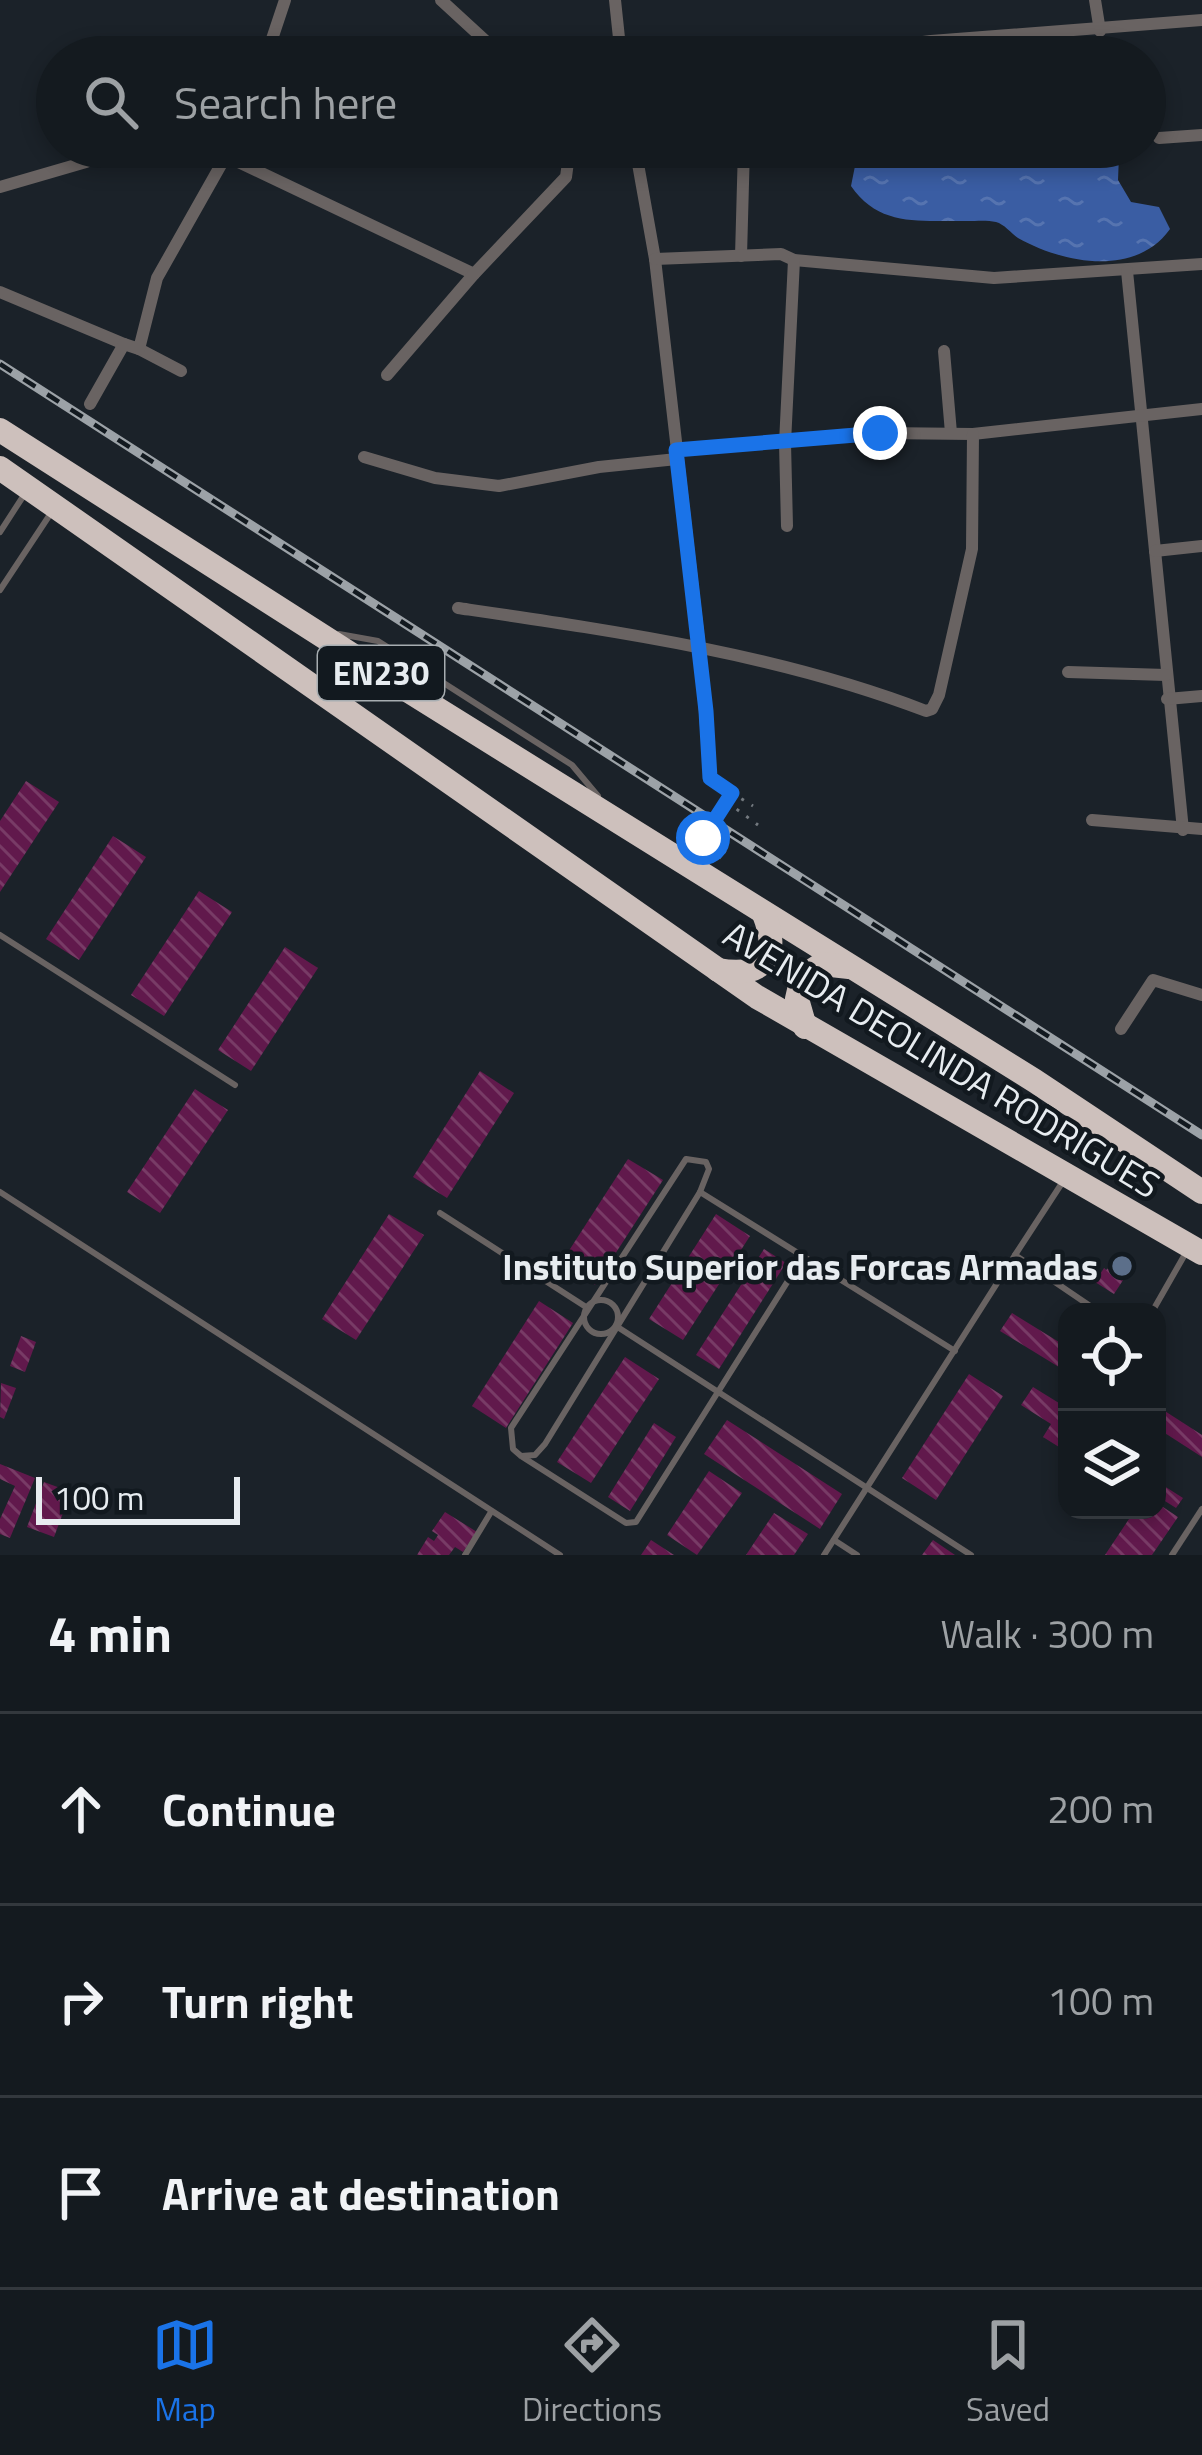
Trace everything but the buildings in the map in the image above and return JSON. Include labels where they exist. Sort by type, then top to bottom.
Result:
[{"type":"highway","name":"AVENIDA DEOLINDA RODRIGUES","points":[[0,430],[857,969],[1202,1192]]},
{"type":"highway","name":"AVENIDA DEOLINDA RODRIGUES","points":[[0,468],[716,970],[805,1027],[1196,1250]]},
{"type":"highway","points":[[716,970],[745,974],[764,962],[772,940],[764,914]]},
{"type":"highway","points":[[805,1027],[797,999],[802,976],[822,964],[857,969]]},
{"type":"street","points":[[273,36],[285,0]]},
{"type":"street","points":[[441,0],[480,36]]},
{"type":"street","points":[[615,0],[619,36]]},
{"type":"street","points":[[1095,0],[1100,31]]},
{"type":"street","points":[[1016,36],[1202,20]]},
{"type":"street","points":[[1166,138],[1202,135]]},
{"type":"street","points":[[0,187],[65,168]]},
{"type":"street","points":[[139,349],[157,278],[220,168]]},
{"type":"street","points":[[261,168],[474,274]]},
{"type":"street","points":[[387,375],[566,177],[567,168]]},
{"type":"street","points":[[639,168],[655,259],[710,778]]},
{"type":"street","points":[[740,256],[743,168]]},
{"type":"street","points":[[655,259],[782,254],[794,260],[994,278],[1202,264]]},
{"type":"street","points":[[787,526],[785,443],[794,260]]},
{"type":"street","points":[[1127,271],[1183,830]]},
{"type":"street","points":[[0,292],[182,371]]},
{"type":"street","points":[[90,404],[124,344]]},
{"type":"street","points":[[944,351],[951,433]]},
{"type":"street","points":[[364,457],[435,478],[499,486],[677,454],[880,433],[973,434],[1202,409]]},
{"type":"street","points":[[458,608],[802,671],[926,711],[932,709],[972,549],[973,434]]},
{"type":"street","points":[[1154,551],[1202,546]]},
{"type":"street","points":[[1068,672],[1166,675]]},
{"type":"street","points":[[1167,699],[1202,695]]},
{"type":"street","points":[[1092,820],[1202,829]]},
{"type":"street","points":[[1121,1029],[1153,980],[1202,995]]},
{"type":"lane","points":[[0,532],[29,487]]},
{"type":"lane","points":[[0,590],[57,505]]},
{"type":"lane","points":[[0,935],[235,1085]]},
{"type":"lane","points":[[521,1456],[535,1455],[545,1444],[700,1192],[709,1169],[706,1162],[686,1159],[511,1428],[513,1449],[521,1456],[626,1523],[636,1522],[803,1257]]},
{"type":"lane","points":[[824,1555],[1067,1174]]},
{"type":"lane","points":[[0,1192],[560,1555]]},
{"type":"lane","points":[[700,1192],[956,1351]]},
{"type":"lane","points":[[440,1213],[586,1307]]},
{"type":"lane","points":[[1158,1303],[1196,1250]]},
{"type":"lane","points":[[1015,1256],[1086,1303]]},
{"type":"lane","points":[[597,1300],[608,1301],[618,1313],[616,1326],[603,1334],[592,1332],[584,1322],[586,1307],[597,1300]]},
{"type":"lane","points":[[616,1326],[971,1555]]},
{"type":"lane","points":[[1172,1555],[1202,1508]]},
{"type":"lane","points":[[465,1555],[492,1511]]},
{"type":"lane","points":[[834,1540],[856,1555]]},
{"type":"path","points":[[710,778],[753,806]]},
{"type":"path","points":[[699,844],[732,793]]},
{"type":"path","points":[[727,802],[758,825]]},
{"type":"path","points":[[679,832],[721,858]]},
{"type":"path","points":[[703,838],[731,856]]},
{"type":"water","points":[[855,168],[1118,168],[1118,180],[1131,202],[1159,207],[1170,229],[1138,254],[1119,260],[1077,259],[1036,247],[996,222],[918,221],[888,215],[862,200],[851,186]]},
{"type":"railway","points":[[0,364],[1202,1135]]},
{"type":"place","name":"Instituto Superior das Forcas Armadas","points":[[1122,1266]]},
{"type":"route","points":[[703,838],[732,793],[710,778],[676,450],[880,433]]}]
